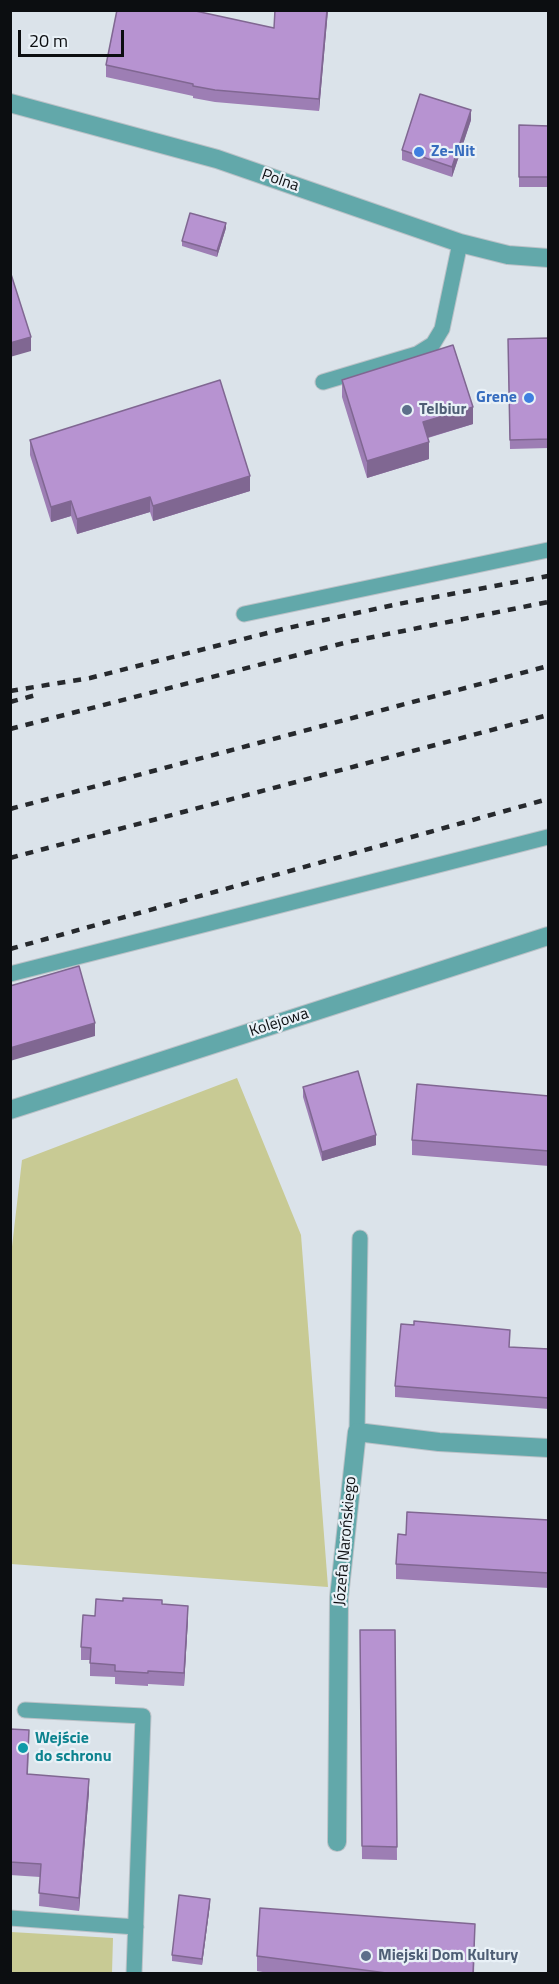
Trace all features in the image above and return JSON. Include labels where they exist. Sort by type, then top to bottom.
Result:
[{"type":"street","name":"Polna","points":[[10,103],[217,159],[460,243],[508,255],[549,258]]},
{"type":"street","name":"Kolejowa","points":[[10,1110],[549,936]]},
{"type":"street","points":[[357,1432],[439,1442],[549,1448]]},
{"type":"street","name":"Józefa Narońskiego","points":[[338,1842],[339,1597],[357,1432]]},
{"type":"lane","points":[[323,382],[417,354],[433,344],[442,330],[460,243]]},
{"type":"lane","points":[[244,614],[549,550]]},
{"type":"lane","points":[[10,974],[549,837]]},
{"type":"lane","points":[[357,1432],[360,1238]]},
{"type":"lane","points":[[25,1710],[143,1716],[134,1974]]},
{"type":"lane","points":[[10,1918],[136,1927]]},
{"type":"green space","points":[[237,1078],[301,1235],[328,1587],[11,1564],[10,1264],[22,1160]]},
{"type":"green space","points":[[11,1932],[113,1938],[112,1973],[11,1973]]},
{"type":"building","points":[[117,10],[191,10],[274,28],[275,10],[327,10],[319,99],[215,90],[106,65]]},
{"type":"building","points":[[420,94],[471,110],[452,167],[402,150]]},
{"type":"building","points":[[519,125],[549,126],[549,177],[519,177]]},
{"type":"building","points":[[190,213],[226,223],[217,251],[182,241]]},
{"type":"building","points":[[10,271],[31,337],[10,343]]},
{"type":"building","name":"Grene","points":[[549,338],[549,439],[510,440],[508,339]]},
{"type":"building","name":"Telbiur","points":[[453,345],[473,407],[423,422],[429,442],[367,461],[342,380]]},
{"type":"building","points":[[220,380],[250,476],[153,506],[150,497],[77,519],[71,501],[51,507],[30,440]]},
{"type":"building","points":[[79,966],[95,1023],[10,1048],[10,986]]},
{"type":"building","points":[[358,1071],[376,1135],[322,1152],[303,1087]]},
{"type":"building","points":[[417,1084],[549,1096],[549,1151],[412,1140]]},
{"type":"building","points":[[414,1321],[510,1330],[509,1347],[549,1349],[549,1398],[395,1386],[401,1324],[414,1325]]},
{"type":"building","points":[[407,1512],[549,1520],[549,1573],[396,1564],[398,1534],[406,1535]]},
{"type":"building","points":[[123,1598],[162,1600],[162,1604],[188,1606],[184,1673],[115,1671],[115,1665],[90,1663],[91,1648],[81,1647],[83,1615],[95,1616],[96,1599],[123,1601]]},
{"type":"building","points":[[360,1630],[395,1630],[397,1847],[362,1846]]},
{"type":"building","points":[[10,1729],[29,1730],[27,1774],[89,1779],[79,1898],[39,1893],[41,1864],[10,1862]]},
{"type":"building","points":[[179,1895],[210,1899],[202,1959],[172,1955]]},
{"type":"building","name":"Miejski Dom Kultury","points":[[260,1908],[475,1924],[473,1974],[394,1974],[257,1956]]},
{"type":"railway","points":[[10,691],[90,678],[283,629],[398,604],[548,576]]},
{"type":"railway","points":[[10,729],[348,642],[548,602]]},
{"type":"railway","points":[[10,809],[548,666]]},
{"type":"railway","points":[[10,702],[36,695]]},
{"type":"railway","points":[[10,858],[548,715]]},
{"type":"railway","points":[[10,949],[548,799]]},
{"type":"place","name":"Ze-Nit","points":[[419,152]]},
{"type":"place","name":"Grene","points":[[529,398]]},
{"type":"place","name":"Telbiur","points":[[407,410]]},
{"type":"place","name":"Wejście do schronu","points":[[23,1748]]},
{"type":"place","name":"Miejski Dom Kultury","points":[[366,1956]]}]
